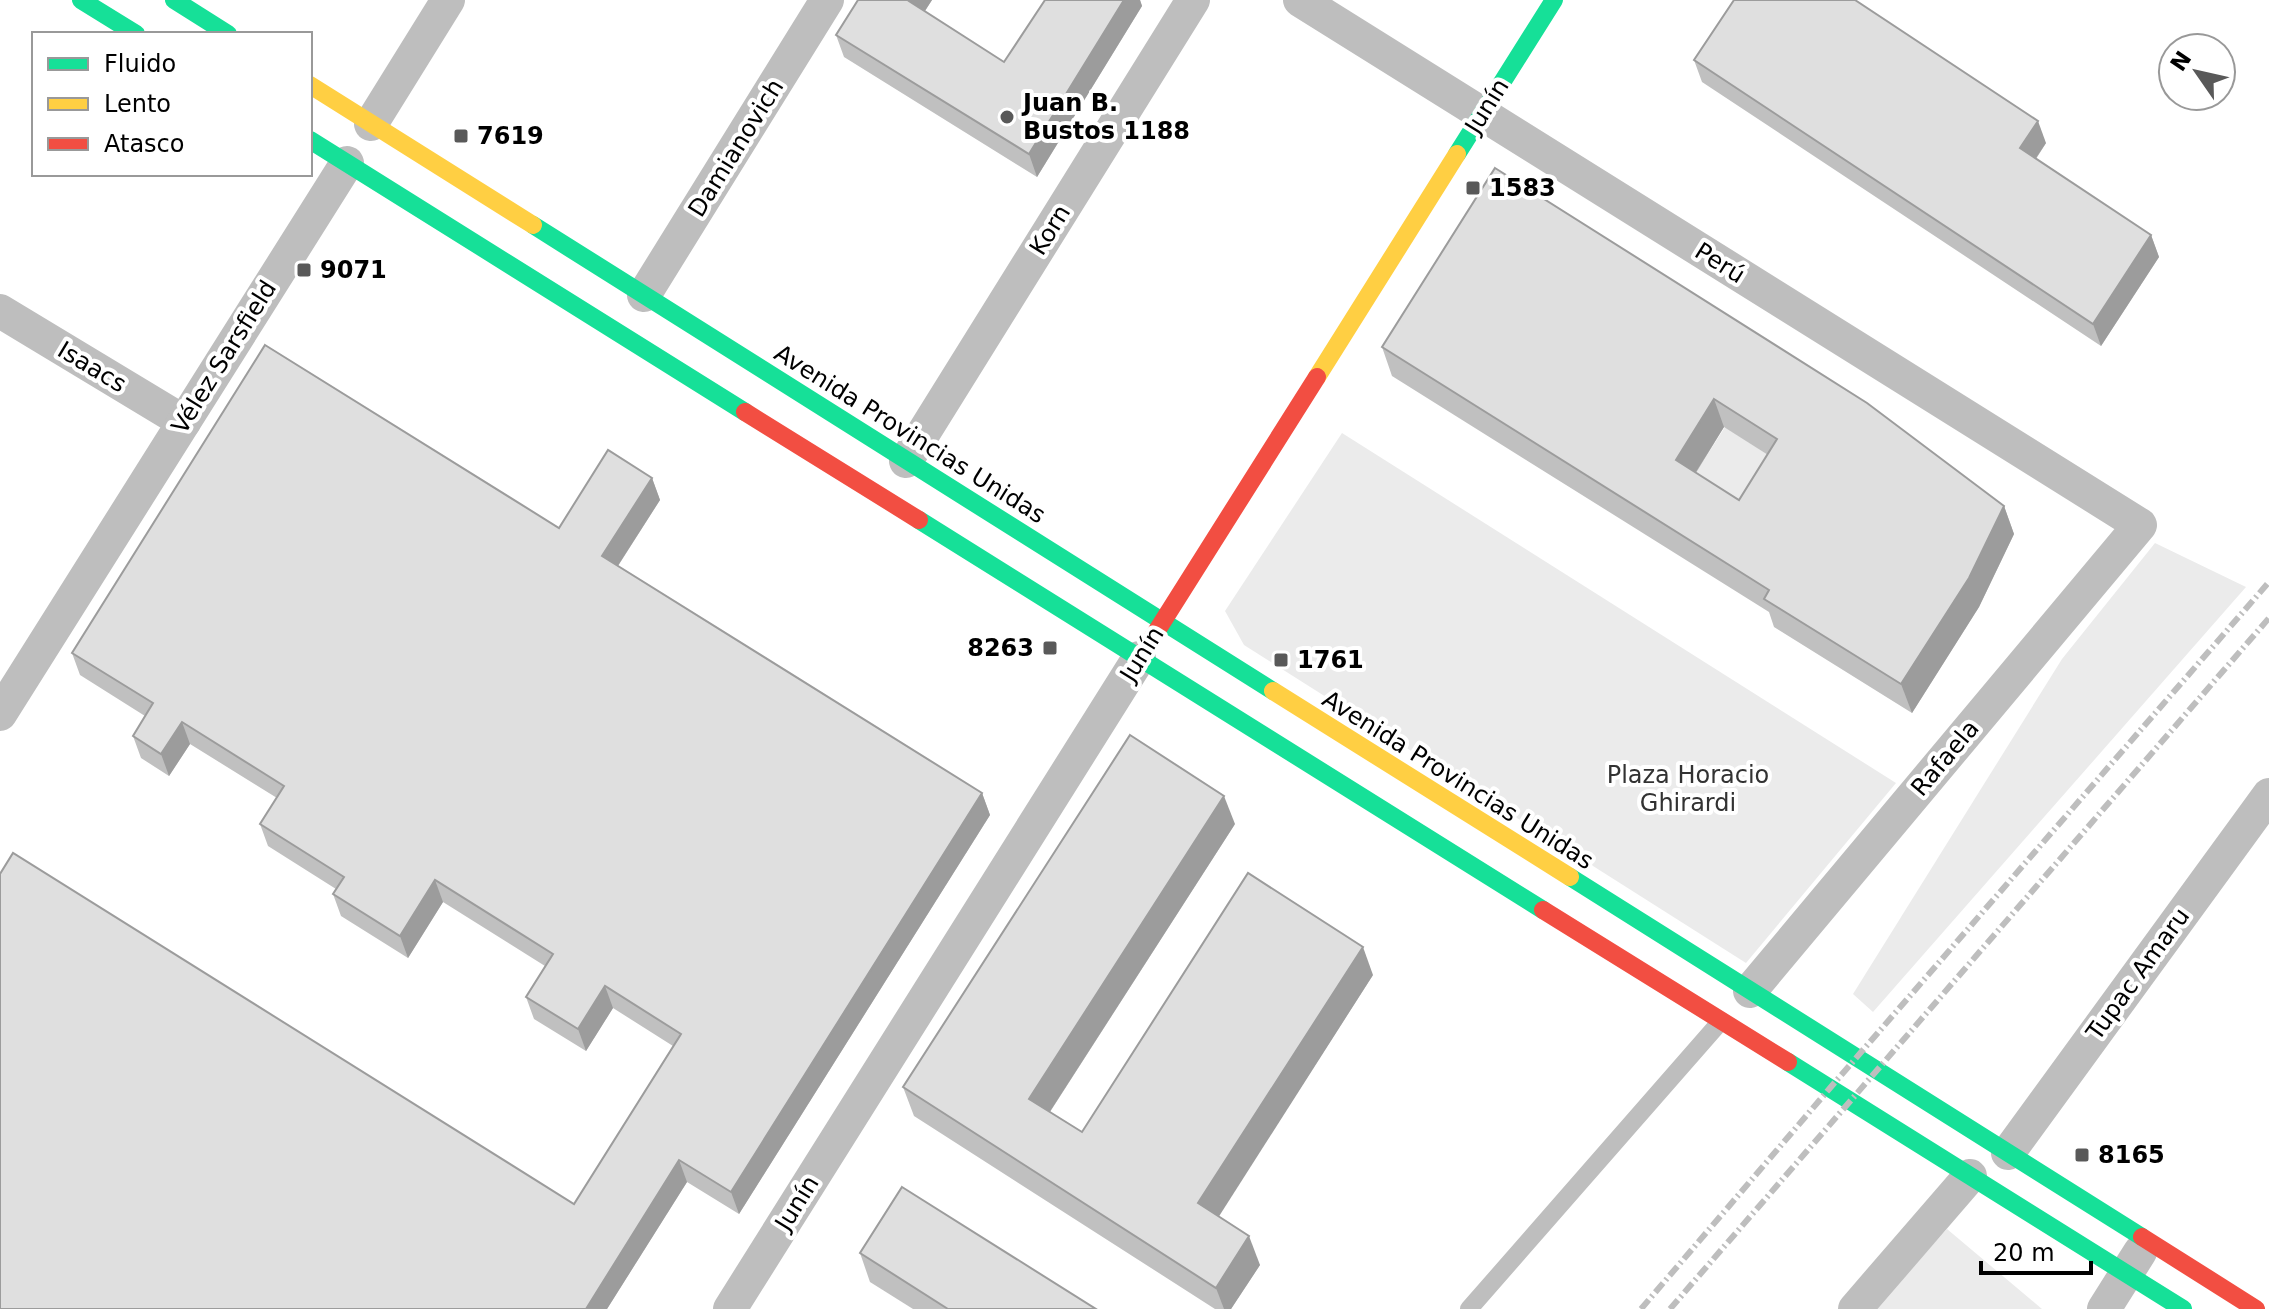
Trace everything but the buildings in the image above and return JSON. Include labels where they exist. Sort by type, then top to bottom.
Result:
[{"type":"main road","points":[[81,0],[133,32]]},
{"type":"main road","points":[[174,0],[225,32]]},
{"type":"main road","name":"Junín","points":[[1139,658],[1554,0]]},
{"type":"main road","name":"Avenida Provincias Unidas","points":[[312,86],[2256,1309]]},
{"type":"main road","name":"Vélez Sarsfield","points":[[347,163],[371,124]]},
{"type":"main road","points":[[312,141],[2183,1309]]},
{"type":"street","name":"Vélez Sarsfield","points":[[371,124],[448,0]]},
{"type":"street","name":"Damianovich","points":[[644,295],[827,0]]},
{"type":"street","name":"Korn","points":[[906,461],[1193,0]]},
{"type":"street","name":"Perú","points":[[1300,0],[2140,525]]},
{"type":"street","name":"Vélez Sarsfield","points":[[0,714],[10,676],[184,422],[347,163]]},
{"type":"street","name":"Isaacs","points":[[0,311],[184,422]]},
{"type":"street","name":"Rafaela","points":[[1750,991],[2140,525]]},
{"type":"street","name":"Junín","points":[[730,1309],[1139,658]]},
{"type":"street","name":"Tupac Amaru","points":[[2008,1153],[2269,795]]},
{"type":"street","points":[[1855,1309],[1970,1176]]},
{"type":"street","points":[[2104,1309],[2147,1241]]},
{"type":"lane","points":[[1469,1309],[1721,1021]]},
{"type":"green space","points":[[1725,427],[1788,468],[1750,528],[1686,488]]},
{"type":"green space","name":"Plaza Horacio Ghirardi","points":[[1342,433],[1896,783],[1746,963],[1244,645],[1225,611]]},
{"type":"green space","points":[[2155,543],[2246,587],[1873,1012],[1853,994],[2062,659]]},
{"type":"green space","points":[[1947,1229],[2042,1309],[1874,1309]]},
{"type":"railway","points":[[1641,1309],[2269,582]]},
{"type":"railway","points":[[1670,1309],[2269,618]]},
{"type":"traffic: fast","points":[[81,0],[133,32]]},
{"type":"traffic: fast","points":[[174,0],[225,32]]},
{"type":"traffic: fast","points":[[1457,154],[1554,0]]},
{"type":"traffic: fast","points":[[312,141],[745,412]]},
{"type":"traffic: fast","points":[[533,225],[1273,691]]},
{"type":"traffic: fast","points":[[919,520],[1543,910]]},
{"type":"traffic: fast","points":[[1570,877],[2142,1237]]},
{"type":"traffic: fast","points":[[1788,1062],[2183,1309]]},
{"type":"traffic: slow","points":[[312,86],[533,225]]},
{"type":"traffic: slow","points":[[1317,377],[1457,154]]},
{"type":"traffic: slow","points":[[1273,691],[1570,877]]},
{"type":"traffic: jam","points":[[1146,648],[1317,377]]},
{"type":"traffic: jam","points":[[745,412],[919,520]]},
{"type":"traffic: jam","points":[[1543,910],[1788,1062]]},
{"type":"traffic: jam","points":[[2142,1237],[2256,1309]]},
{"type":"place","name":"Juan B. Bustos 1188","points":[[1007,117]]},
{"type":"place","name":"7619","points":[[461,136]]},
{"type":"place","name":"1583","points":[[1473,188]]},
{"type":"place","name":"9071","points":[[304,270]]},
{"type":"place","name":"8263","points":[[1050,648]]},
{"type":"place","name":"1761","points":[[1281,660]]},
{"type":"place","name":"8165","points":[[2082,1155]]}]
